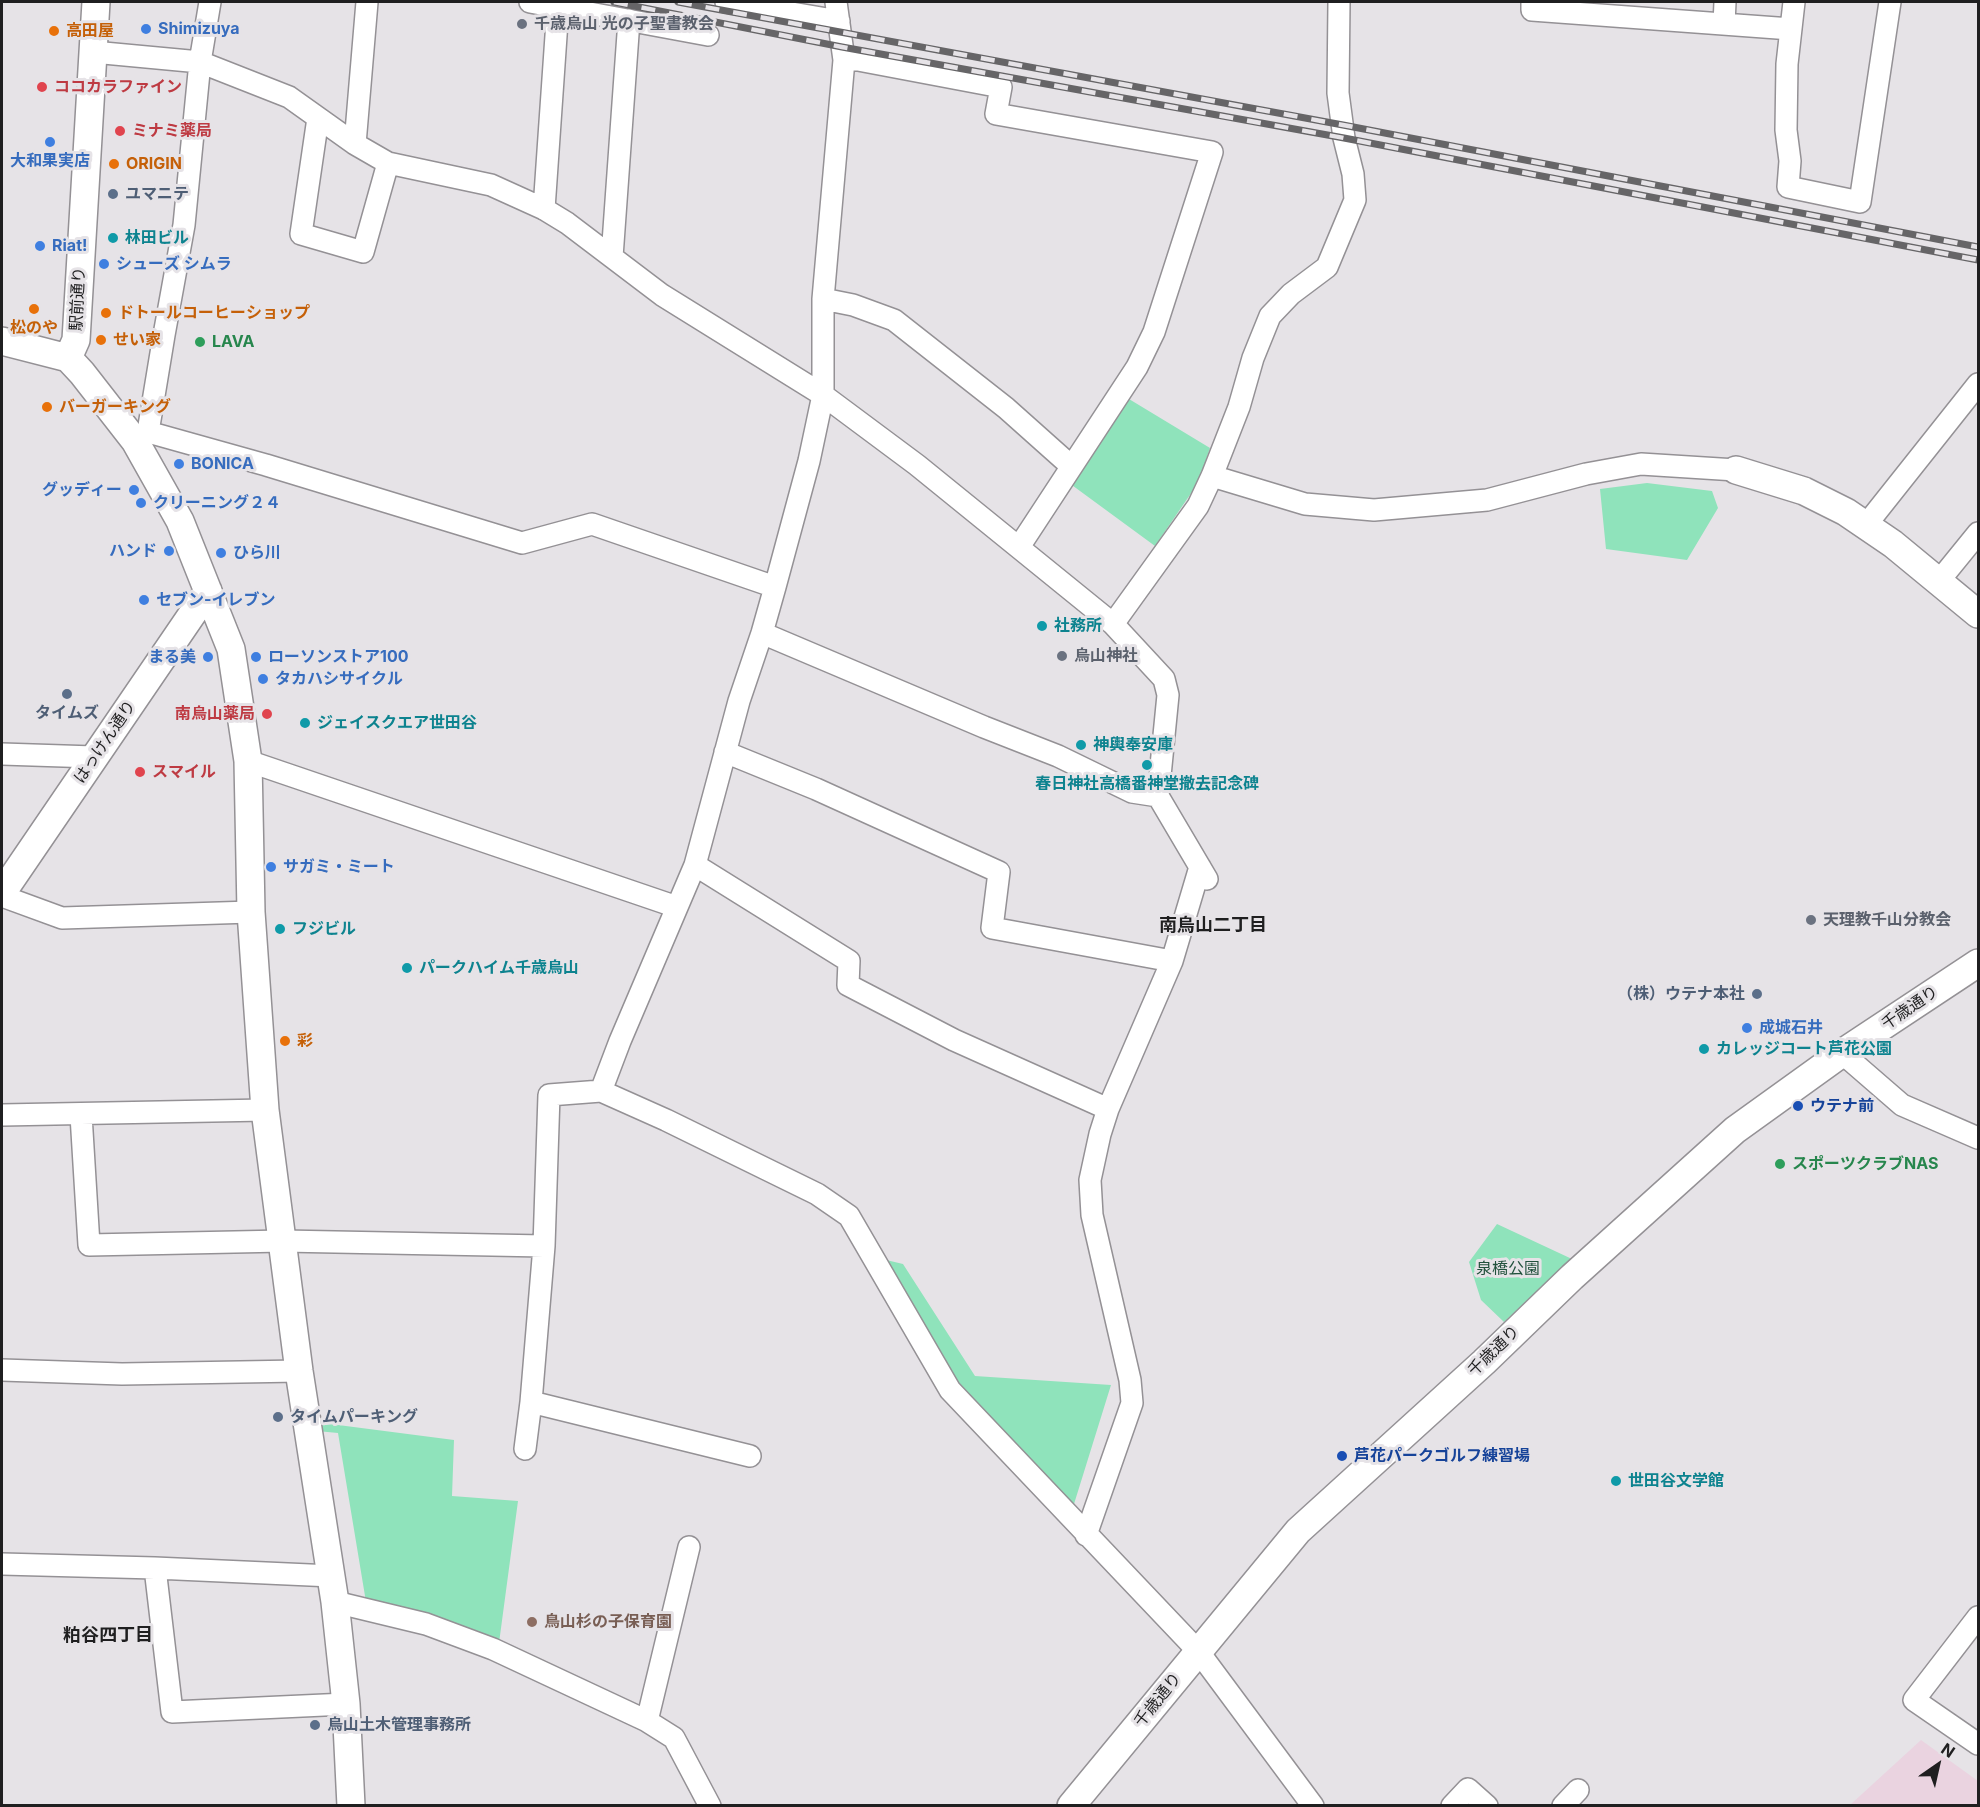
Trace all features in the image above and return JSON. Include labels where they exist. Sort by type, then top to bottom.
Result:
[{"type":"street","name":"駅前通り","points":[[68,358],[76,340],[96,2]]},
{"type":"street","points":[[142,437],[184,225],[200,62],[210,2]]},
{"type":"street","points":[[355,144],[368,2]]},
{"type":"street","points":[[530,2],[708,35]]},
{"type":"street","points":[[601,1091],[695,865],[739,701],[775,586],[809,461],[823,395],[823,299],[844,60],[837,11],[726,2]]},
{"type":"street","points":[[1113,624],[1198,506],[1212,477],[1239,407],[1253,358],[1270,316],[1291,294],[1327,267],[1355,200],[1353,174],[1344,138],[1338,93],[1339,2]]},
{"type":"street","points":[[1532,2],[1532,10],[1791,29]]},
{"type":"street","points":[[1724,24],[1725,2]]},
{"type":"street","points":[[1794,2],[1787,64],[1786,119],[1790,161],[1788,187],[1860,202],[1890,2]]},
{"type":"street","points":[[544,209],[558,7]]},
{"type":"street","points":[[612,257],[629,20]]},
{"type":"street","points":[[93,52],[200,62],[289,97],[355,144],[388,163],[490,185],[544,209],[662,295],[823,395],[917,465],[1113,624],[1164,679],[1168,695],[1158,796],[1204,874],[1172,961],[1108,1109],[1090,1180],[1092,1215],[1130,1380],[1132,1403],[1086,1535]]},
{"type":"street","points":[[844,60],[858,60],[1001,87],[996,114],[1212,152],[1154,332],[1137,367],[1019,548]]},
{"type":"street","points":[[318,118],[301,234],[363,252],[388,163]]},
{"type":"street","points":[[823,299],[854,305],[894,320],[1006,408],[1071,466]]},
{"type":"street","points":[[2,341],[68,358],[142,437],[180,521],[231,649],[248,761],[250,912],[265,1110],[284,1241],[299,1371],[334,1589],[355,1804]]},
{"type":"street","points":[[1866,525],[1978,384]]},
{"type":"street","points":[[142,437],[266,465],[522,543],[592,524],[775,586]]},
{"type":"street","points":[[1212,477],[1305,504],[1374,510],[1487,500],[1586,474],[1641,464],[1736,470],[1814,496],[1866,525],[1978,614]]},
{"type":"street","points":[[1939,581],[1978,533]]},
{"type":"street","name":"はっけん通り","points":[[2,895],[208,591]]},
{"type":"street","points":[[762,633],[984,728],[1058,756],[1132,792],[1158,796]]},
{"type":"street","points":[[725,752],[816,789],[999,873],[992,928],[1172,961]]},
{"type":"street","points":[[2,754],[94,757]]},
{"type":"street","points":[[248,761],[677,907]]},
{"type":"street","points":[[695,865],[849,961],[848,985],[954,1040],[1108,1109]]},
{"type":"street","points":[[2,895],[62,918],[250,912]]},
{"type":"street","name":"千歳通り","points":[[1071,1806],[1298,1531],[1484,1362],[1572,1277],[1735,1130],[1842,1053],[1978,963]]},
{"type":"street","points":[[1842,1053],[1902,1105],[1978,1138]]},
{"type":"street","points":[[525,1449],[544,1246],[549,1095],[601,1091],[666,1120],[817,1194],[849,1216],[950,1390],[1198,1651],[1313,1806]]},
{"type":"street","points":[[2,1115],[265,1110]]},
{"type":"street","points":[[81,1115],[88,1245],[284,1241],[544,1246]]},
{"type":"street","points":[[2,1370],[122,1374],[299,1371]]},
{"type":"street","points":[[531,1402],[750,1455]]},
{"type":"street","points":[[647,1721],[689,1547]]},
{"type":"street","points":[[2,1564],[155,1568],[334,1589],[502,1654],[647,1721],[674,1738],[710,1806]]},
{"type":"street","points":[[155,1568],[172,1712],[346,1704]]},
{"type":"street","points":[[1978,1617],[1914,1700],[1978,1744]]},
{"type":"street","points":[[1452,1806],[1468,1789],[1487,1806]]},
{"type":"street","points":[[1563,1806],[1578,1790]]},
{"type":"shaded area","points":[[1921,1740],[1978,1781],[1978,1805],[1850,1805]]},
{"type":"green space","points":[[1124,396],[1210,448],[1198,483],[1155,546],[1065,480]]},
{"type":"green space","points":[[1647,483],[1712,491],[1718,508],[1687,560],[1606,549],[1600,489]]},
{"type":"green space","name":"泉橋公園","points":[[1497,1224],[1572,1259],[1504,1322],[1481,1300],[1469,1262]]},
{"type":"green space","points":[[882,1259],[903,1264],[975,1376],[1111,1385],[1074,1504],[954,1382]]},
{"type":"green space","points":[[315,1422],[454,1440],[452,1496],[518,1501],[499,1643],[366,1602],[338,1433],[317,1431]]},
{"type":"railway","points":[[614,2],[842,47],[1344,138],[1978,260]]},
{"type":"railway","points":[[678,2],[1343,125],[1978,247]]},
{"type":"place","name":"千歳烏山 光の子聖書教会","points":[[522,24]]},
{"type":"place","name":"Shimizuya","points":[[146,29]]},
{"type":"place","name":"高田屋","points":[[54,31]]},
{"type":"place","name":"ココカラファイン","points":[[42,87]]},
{"type":"place","name":"ミナミ薬局","points":[[120,131]]},
{"type":"place","name":"大和果実店","points":[[50,142]]},
{"type":"place","name":"ORIGIN","points":[[114,164]]},
{"type":"place","name":"ユマニテ","points":[[113,194]]},
{"type":"place","name":"林田ビル","points":[[113,238]]},
{"type":"place","name":"Riat!","points":[[40,246]]},
{"type":"place","name":"シューズ シムラ","points":[[104,264]]},
{"type":"place","name":"松のや","points":[[34,309]]},
{"type":"place","name":"ドトールコーヒーショップ","points":[[106,313]]},
{"type":"place","name":"せい家","points":[[101,340]]},
{"type":"place","name":"LAVA","points":[[200,342]]},
{"type":"place","name":"バーガーキング","points":[[47,407]]},
{"type":"place","name":"BONICA","points":[[179,464]]},
{"type":"place","name":"グッディー","points":[[134,490]]},
{"type":"place","name":"クリーニング２４","points":[[141,503]]},
{"type":"place","name":"ハンド","points":[[169,551]]},
{"type":"place","name":"ひら川","points":[[221,553]]},
{"type":"place","name":"セブン-イレブン","points":[[144,600]]},
{"type":"place","name":"社務所","points":[[1042,626]]},
{"type":"place","name":"烏山神社","points":[[1062,656]]},
{"type":"place","name":"まる美","points":[[208,657]]},
{"type":"place","name":"ローソンストア100","points":[[256,657]]},
{"type":"place","name":"タカハシサイクル","points":[[263,679]]},
{"type":"place","name":"タイムズ","points":[[67,694]]},
{"type":"place","name":"南烏山薬局","points":[[267,714]]},
{"type":"place","name":"ジェイスクエア世田谷","points":[[305,723]]},
{"type":"place","name":"神輿奉安庫","points":[[1081,745]]},
{"type":"place","name":"春日神社高橋番神堂撤去記念碑","points":[[1147,765]]},
{"type":"place","name":"スマイル","points":[[140,772]]},
{"type":"place","name":"サガミ・ミート","points":[[271,867]]},
{"type":"place","name":"天理教千山分教会","points":[[1811,920]]},
{"type":"place","name":"フジビル","points":[[280,929]]},
{"type":"place","name":"パークハイム千歳烏山","points":[[407,968]]},
{"type":"place","name":"（株）ウテナ本社","points":[[1757,994]]},
{"type":"place","name":"成城石井","points":[[1747,1028]]},
{"type":"place","name":"彩","points":[[285,1041]]},
{"type":"place","name":"カレッジコート芦花公園","points":[[1704,1049]]},
{"type":"place","name":"ウテナ前","points":[[1798,1106]]},
{"type":"place","name":"スポーツクラブNAS","points":[[1780,1164]]},
{"type":"place","name":"タイムパーキング","points":[[278,1417]]},
{"type":"place","name":"芦花パークゴルフ練習場","points":[[1342,1456]]},
{"type":"place","name":"世田谷文学館","points":[[1616,1481]]},
{"type":"place","name":"鳥山杉の子保育園","points":[[532,1622]]},
{"type":"place","name":"烏山土木管理事務所","points":[[315,1725]]},
{"type":"district","name":"南烏山二丁目","points":[[1213,926]]},
{"type":"district","name":"粕谷四丁目","points":[[108,1636]]}]
